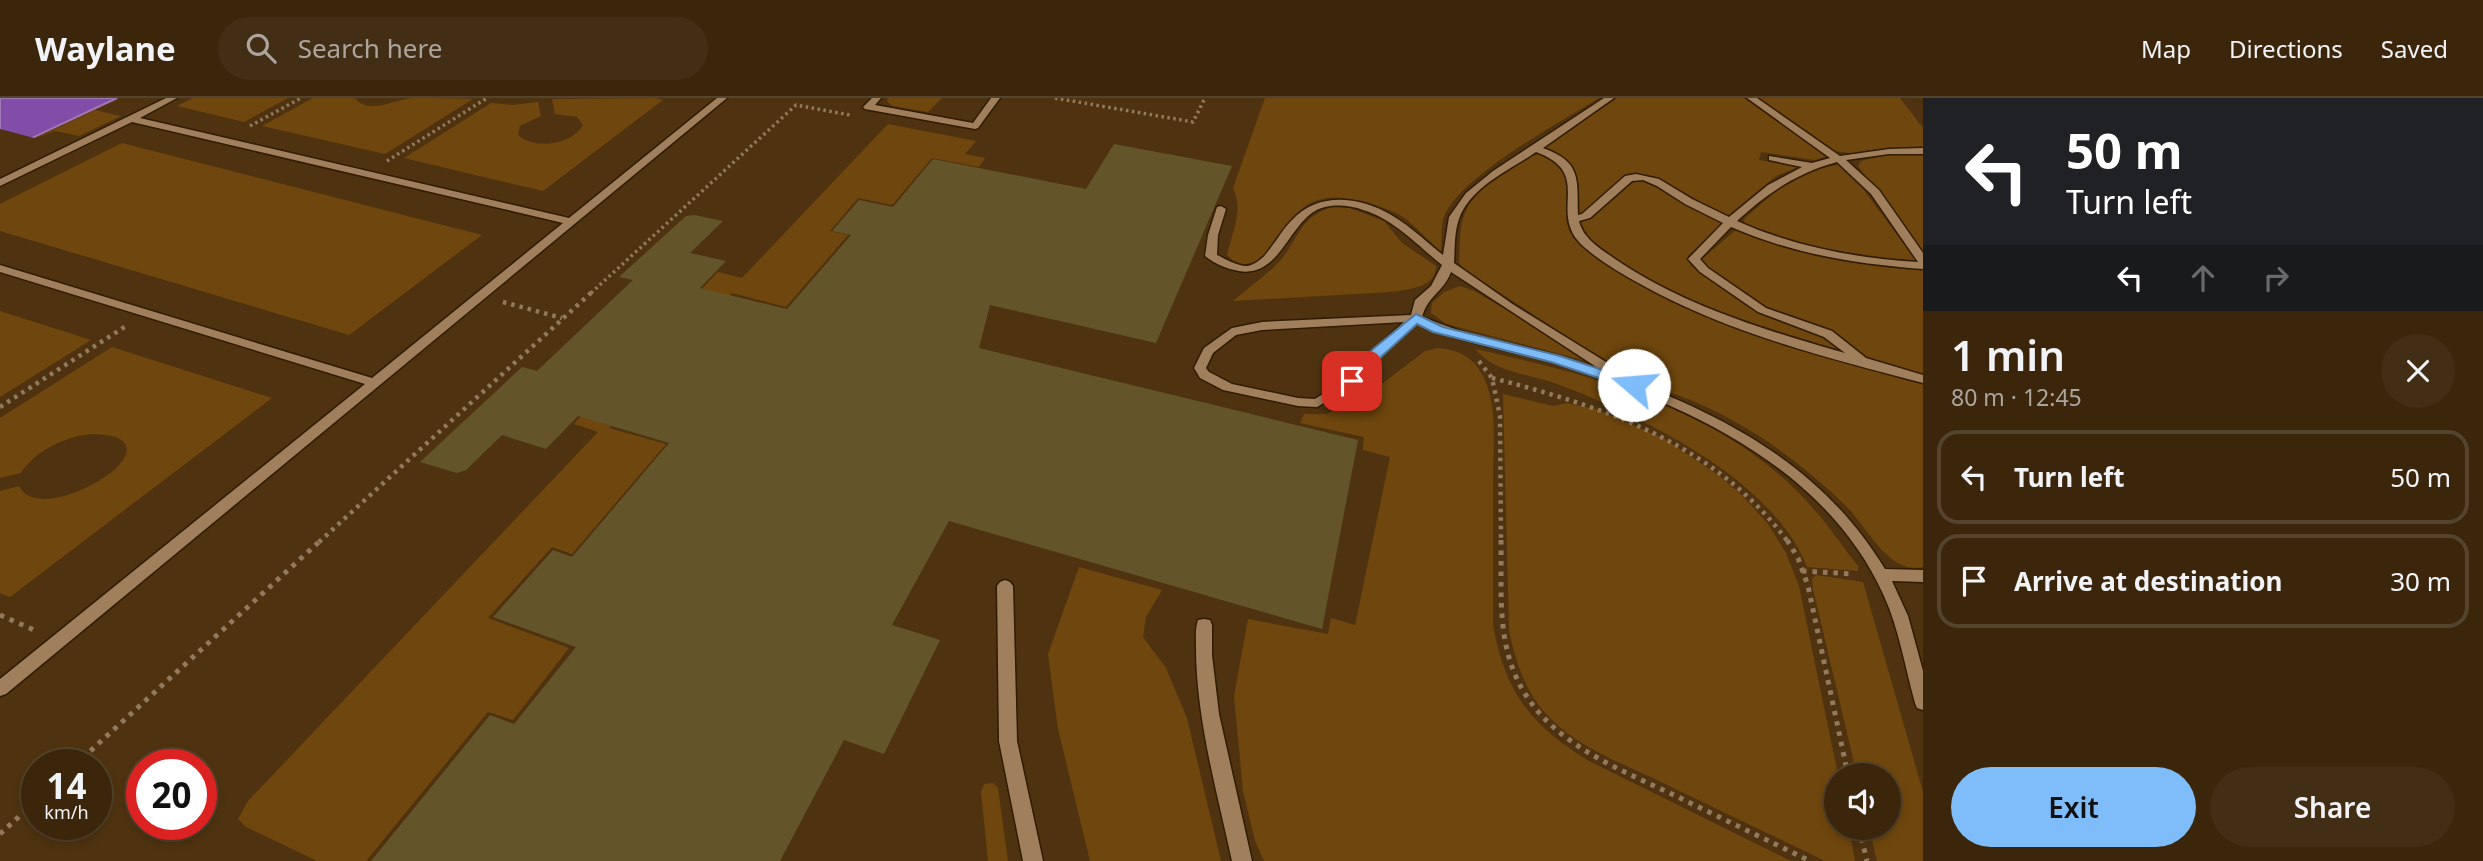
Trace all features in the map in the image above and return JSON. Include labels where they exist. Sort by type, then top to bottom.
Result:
[{"type":"street","points":[[0,183],[173,98]]},
{"type":"street","points":[[0,689],[723,98]]},
{"type":"street","points":[[868,107],[877,98]]},
{"type":"street","points":[[868,107],[975,126],[996,98]]},
{"type":"street","points":[[1610,98],[1477,186],[1458,208],[1452,226],[1446,275],[1434,292],[1421,300],[1416,318],[1378,352],[1352,381],[1317,403],[1298,402],[1228,387],[1204,376],[1200,368],[1208,351],[1233,332],[1262,326],[1416,318],[1438,330],[1555,359],[1634,385],[1703,415],[1767,450],[1819,493],[1864,545],[1891,594],[1923,703]]},
{"type":"street","points":[[1751,98],[1840,159],[1875,192],[1923,261]]},
{"type":"street","points":[[132,118],[571,222]]},
{"type":"street","points":[[1536,149],[1556,157],[1569,169],[1573,178],[1572,220],[1575,233],[1610,261],[1693,306],[1773,337],[1923,379]]},
{"type":"street","points":[[1865,362],[1828,334],[1762,310],[1697,264],[1694,259],[1731,222],[1782,180],[1812,166],[1840,159],[1923,151]]},
{"type":"street","points":[[1772,158],[1812,166]]},
{"type":"street","points":[[0,167],[20,173]]},
{"type":"street","points":[[1572,220],[1587,216],[1629,178],[1637,177],[1660,181],[1679,195],[1731,222],[1793,248],[1861,261],[1923,266]]},
{"type":"street","points":[[1221,209],[1213,235],[1211,256],[1224,264],[1244,270],[1259,268],[1273,256],[1290,230],[1310,209],[1327,203],[1351,204],[1390,216],[1449,265],[1634,385]]},
{"type":"street","points":[[0,268],[376,383]]},
{"type":"street","points":[[1881,575],[1923,576]]},
{"type":"street","points":[[1005,586],[1008,741],[1033,861]]},
{"type":"street","points":[[1204,625],[1203,659],[1209,716],[1242,861]]},
{"type":"path","points":[[224,141],[301,98]]},
{"type":"path","points":[[365,174],[487,98]]},
{"type":"path","points":[[1055,98],[1193,122],[1205,98]]},
{"type":"path","points":[[93,749],[796,104],[859,116],[868,107]]},
{"type":"path","points":[[481,296],[563,319]]},
{"type":"path","points":[[0,407],[147,313]]},
{"type":"path","points":[[1457,335],[1492,378],[1500,415],[1502,629],[1507,659],[1517,684],[1531,706],[1560,734],[1594,756],[1810,861]]},
{"type":"path","points":[[1492,378],[1598,406],[1665,435],[1723,474],[1748,496],[1798,557],[1845,763]]},
{"type":"path","points":[[1802,571],[1881,575]]},
{"type":"path","points":[[0,615],[59,641]]},
{"type":"path","points":[[0,834],[21,815]]},
{"type":"path","points":[[1862,840],[1867,861]]},
{"type":"shaded area","points":[[0,98],[117,98],[0,153]]},
{"type":"shaded area","points":[[193,98],[288,98],[244,122],[177,106]]},
{"type":"shaded area","points":[[313,98],[355,98],[367,106],[412,98],[473,99],[385,154],[262,126]]},
{"type":"shaded area","points":[[888,98],[942,98],[928,112],[892,106],[887,101]]},
{"type":"shaded area","points":[[1265,98],[1599,98],[1536,136],[1467,187],[1451,204],[1443,220],[1441,252],[1398,214],[1365,202],[1331,198],[1317,200],[1305,207],[1259,259],[1249,264],[1238,263],[1227,255],[1237,213],[1233,188]]},
{"type":"shaded area","points":[[1617,98],[1744,98],[1827,156],[1815,160],[1761,152],[1759,160],[1798,167],[1776,176],[1727,217],[1662,182],[1636,175],[1620,180],[1584,213],[1579,213],[1578,182],[1573,169],[1564,159],[1544,148]]},
{"type":"shaded area","points":[[1757,98],[1900,98],[1923,128],[1923,149],[1878,149],[1856,154],[1835,151]]},
{"type":"shaded area","points":[[552,99],[663,100],[543,191],[404,158],[491,103],[513,105],[538,102],[541,116],[520,126],[518,135],[533,143],[543,144],[562,141],[578,132],[583,125],[577,117],[555,114]]},
{"type":"shaded area","points":[[95,110],[121,116],[79,136],[55,131],[36,138]]},
{"type":"shaded area","points":[[888,124],[976,141],[965,154],[985,158],[979,167],[932,158],[892,205],[858,198],[830,231],[848,235],[786,307],[732,293],[714,312],[686,305],[718,272],[742,278]]},
{"type":"shaded area","points":[[122,143],[482,235],[349,335],[0,231],[0,204]]},
{"type":"shaded area","points":[[1923,153],[1923,252],[1858,166],[1861,161],[1885,155]]},
{"type":"shaded area","points":[[1538,154],[1554,160],[1563,169],[1566,180],[1566,219],[1570,232],[1579,244],[1605,263],[1710,315],[1769,340],[1923,383],[1923,567],[1899,564],[1879,547],[1853,514],[1829,490],[1759,436],[1702,405],[1628,373],[1466,271],[1459,263],[1460,244],[1463,219],[1470,204],[1496,178]]},
{"type":"shaded area","points":[[1838,165],[1863,189],[1918,263],[1880,261],[1810,249],[1743,225],[1745,218],[1787,184],[1810,172]]},
{"type":"shaded area","points":[[1634,180],[1650,181],[1723,223],[1688,256],[1691,266],[1747,304],[1820,333],[1851,355],[1784,337],[1702,307],[1626,269],[1597,247],[1577,225]]},
{"type":"shaded area","points":[[1332,207],[1350,208],[1384,221],[1402,243],[1436,266],[1431,279],[1419,286],[1390,292],[1233,301],[1276,265],[1311,218]]},
{"type":"shaded area","points":[[1737,229],[1783,246],[1828,258],[1874,266],[1923,270],[1923,375],[1868,358],[1830,332],[1768,309],[1703,265],[1701,260]]},
{"type":"shaded area","points":[[1460,286],[1474,291],[1550,335],[1587,361],[1446,324],[1431,313],[1432,303],[1444,292]]},
{"type":"shaded area","points":[[0,311],[91,340],[0,397]]},
{"type":"shaded area","points":[[112,347],[272,398],[10,597],[0,593],[0,491],[19,486],[27,495],[39,499],[68,495],[110,474],[125,456],[127,448],[123,442],[108,435],[78,436],[46,449],[21,473],[0,478],[0,418]]},
{"type":"shaded area","points":[[1438,348],[1459,353],[1476,365],[1484,378],[1491,402],[1494,428],[1493,625],[1505,670],[1524,705],[1551,734],[1589,761],[1791,861],[1264,861],[1255,841],[1243,791],[1234,696],[1248,619],[1328,634],[1331,618],[1355,625],[1390,457],[1363,450],[1364,437],[1300,423],[1304,414],[1327,414],[1383,383],[1425,351]]},
{"type":"shaded area","points":[[1475,349],[1613,385],[1700,421],[1740,445],[1778,473],[1818,514],[1858,566],[1858,571],[1807,567],[1790,535],[1765,506],[1735,479],[1664,432],[1590,397],[1502,368]]},
{"type":"shaded area","points":[[1503,394],[1553,406],[1566,403],[1596,409],[1663,438],[1718,475],[1743,496],[1768,524],[1786,553],[1799,586],[1836,763],[1824,763],[1824,840],[1851,840],[1855,861],[1825,861],[1588,747],[1562,729],[1535,700],[1523,678],[1509,630]]},
{"type":"shaded area","points":[[600,396],[630,405],[609,428],[666,444],[572,554],[552,547],[488,618],[569,648],[513,720],[488,712],[366,861],[317,861],[246,827],[238,819],[248,801],[598,432],[574,424]]},
{"type":"shaded area","points":[[1079,567],[1162,590],[1146,617],[1143,637],[1166,668],[1187,718],[1221,861],[1090,861],[1058,729],[1048,654]]},
{"type":"shaded area","points":[[1816,575],[1863,582],[1923,792],[1923,861],[1877,861],[1872,840],[1901,840],[1901,763],[1854,763],[1812,579]]},
{"type":"shaded area","points":[[993,783],[998,788],[1008,861],[988,861],[981,792],[984,784]]},
{"type":"pier","points":[[0,129],[38,139],[0,157]]},
{"type":"building","points":[[1114,144],[1232,166],[1156,343],[990,305],[979,348],[1358,440],[1322,629],[949,521],[892,625],[940,640],[884,754],[844,740],[780,861],[371,861],[490,715],[514,724],[576,647],[493,617],[553,550],[572,557],[669,443],[578,416],[546,449],[502,435],[466,470],[457,473],[420,462],[522,367],[537,371],[633,280],[619,277],[686,216],[723,221],[690,253],[726,261],[700,288],[787,309],[851,235],[832,231],[859,200],[893,207],[933,159],[1086,189]]},
{"type":"route","points":[[1352,381],[1378,352],[1416,318],[1438,330],[1555,359],[1634,385]]}]
